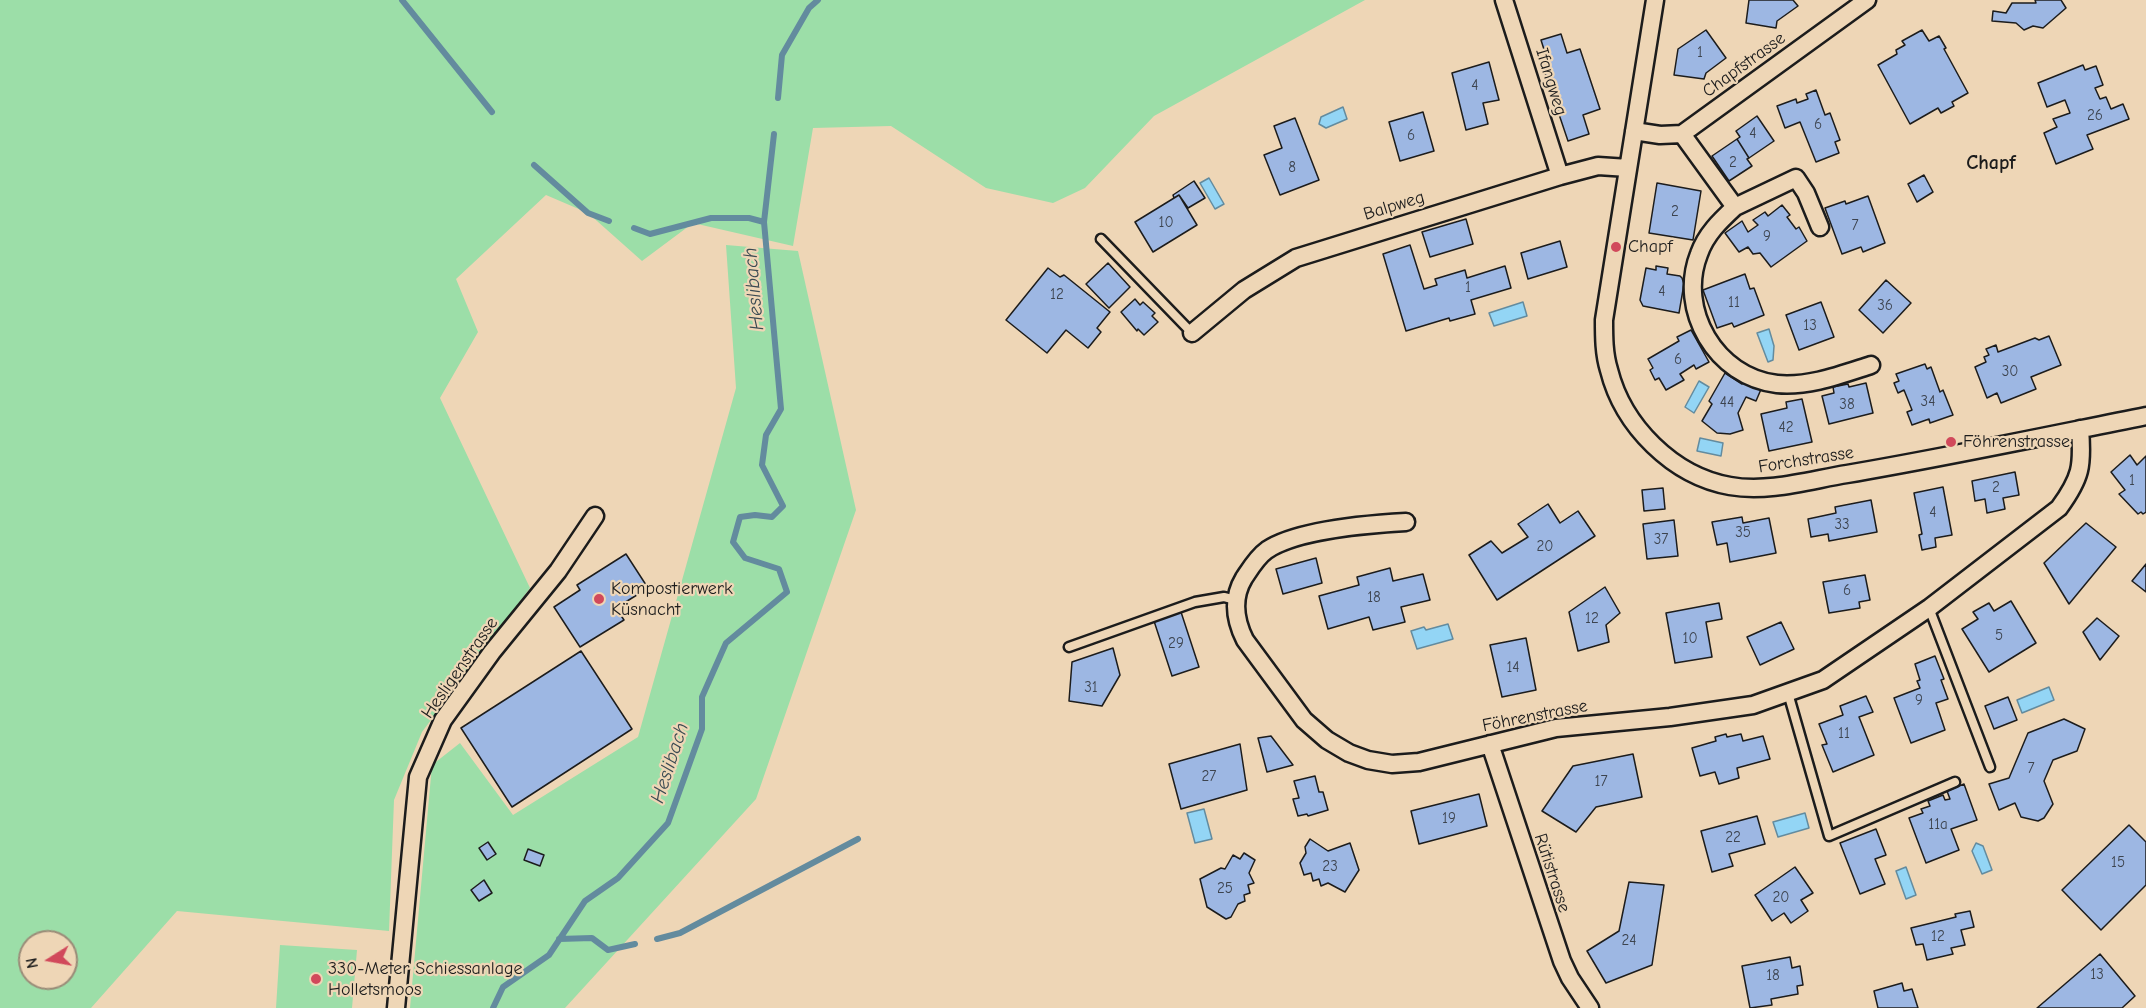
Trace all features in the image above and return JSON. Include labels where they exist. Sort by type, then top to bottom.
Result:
[{"type":"street","name":"Ifangweg","points":[[1504,0],[1560,176]]},
{"type":"street","name":"Forchstrasse","points":[[1655,0],[1604,320],[1606,355],[1619,398],[1642,433],[1674,463],[1694,475],[1729,486],[1758,489],[1886,467],[2146,416]]},
{"type":"street","name":"Chapfstrasse","points":[[1682,134],[1867,0]]},
{"type":"street","points":[[1634,131],[1660,135],[1682,134],[1735,207]]},
{"type":"street","name":"Balpweg","points":[[1192,333],[1244,290],[1296,258],[1560,176],[1598,166],[1628,168]]},
{"type":"street","points":[[1820,227],[1806,193],[1796,178],[1735,207],[1714,227],[1698,255],[1693,289],[1695,311],[1702,330],[1712,346],[1737,370],[1774,384],[1803,384],[1871,365]]},
{"type":"street","name":"Föhrenstrasse","points":[[1236,600],[1239,628],[1245,640],[1304,720],[1327,740],[1349,753],[1368,760],[1392,764],[1419,762],[1556,728],[1670,717],[1753,705],[1823,680],[1929,608],[2059,508],[2074,486],[2080,468],[2080,429]]},
{"type":"street","name":"Hesligenstrasse","points":[[396,1008],[418,777],[443,720],[492,652],[558,571],[595,516]]},
{"type":"street","points":[[1236,600],[1249,570],[1265,551],[1276,545],[1334,530],[1407,522]]},
{"type":"street","name":"Rütistrasse","points":[[1490,744],[1554,940],[1570,978],[1590,1008]]},
{"type":"lane","points":[[1101,239],[1192,333]]},
{"type":"lane","points":[[1069,646],[1195,602],[1224,597],[1236,600]]},
{"type":"lane","points":[[1929,608],[1990,767]]},
{"type":"lane","points":[[1788,693],[1829,836],[1955,782]]},
{"type":"green space","points":[[0,0],[1365,0],[1154,116],[1085,188],[1053,203],[986,188],[891,126],[813,128],[793,246],[693,223],[642,261],[588,213],[546,195],[456,279],[478,332],[440,398],[530,588],[422,732],[394,800],[389,931],[177,911],[91,1008],[0,1008]]},
{"type":"green space","points":[[726,245],[798,251],[856,510],[756,799],[565,1008],[410,1008],[432,765],[460,743],[513,815],[638,737],[736,388]]},
{"type":"green space","name":"330-Meter Schiessanlage Holletsmoos","points":[[280,945],[357,950],[352,1008],[276,1008]]},
{"type":"water","points":[[1343,107],[1347,119],[1326,128],[1319,124],[1321,117]]},
{"type":"water","points":[[1209,178],[1224,204],[1215,209],[1200,183]]},
{"type":"water","points":[[1523,302],[1527,316],[1494,326],[1489,313]]},
{"type":"water","points":[[1769,329],[1774,346],[1773,360],[1768,362],[1757,333]]},
{"type":"water","points":[[1699,381],[1709,387],[1694,413],[1685,407]]},
{"type":"water","points":[[1700,438],[1723,443],[1721,456],[1697,451]]},
{"type":"water","points":[[1448,624],[1453,639],[1417,649],[1411,631],[1424,627],[1426,630]]},
{"type":"water","points":[[2049,687],[2054,700],[2022,713],[2017,700]]},
{"type":"water","points":[[1204,809],[1212,839],[1195,843],[1187,813]]},
{"type":"water","points":[[1805,813],[1809,828],[1778,837],[1773,822]]},
{"type":"water","points":[[1976,843],[1983,846],[1992,870],[1982,874],[1972,851]]},
{"type":"water","points":[[1906,867],[1916,895],[1906,899],[1896,871]]},
{"type":"building","points":[[1749,0],[1793,0],[1798,6],[1777,21],[1776,28],[1746,23]]},
{"type":"building","points":[[2035,0],[2061,0],[2066,8],[2043,28],[2033,26],[2024,30],[2016,23],[1992,21],[1993,11],[2006,13],[2012,3],[2036,3]]},
{"type":"building","points":[[1706,30],[1726,58],[1706,73],[1704,79],[1674,75],[1678,49]]},
{"type":"building","points":[[1922,30],[1929,41],[1939,36],[1968,93],[1952,102],[1954,106],[1941,113],[1938,108],[1910,124],[1878,65],[1897,54],[1896,50],[1905,45],[1902,41]]},
{"type":"building","points":[[1561,34],[1567,53],[1580,49],[1600,109],[1583,115],[1589,134],[1568,141],[1541,61],[1547,59],[1541,40]]},
{"type":"building","points":[[1489,62],[1499,100],[1483,103],[1488,124],[1466,130],[1452,73]]},
{"type":"building","points":[[2083,65],[2085,70],[2096,66],[2103,85],[2095,88],[2100,99],[2106,97],[2111,109],[2123,104],[2129,119],[2087,135],[2093,149],[2056,164],[2044,133],[2057,127],[2053,119],[2070,113],[2065,100],[2047,107],[2038,83]]},
{"type":"building","points":[[1816,90],[1825,115],[1830,113],[1840,140],[1835,142],[1839,153],[1816,162],[1800,122],[1785,128],[1777,106],[1796,99],[1797,103],[1808,99],[1806,94]]},
{"type":"building","points":[[1423,112],[1434,151],[1400,161],[1389,122]]},
{"type":"building","points":[[1757,116],[1774,141],[1749,158],[1737,139],[1740,137],[1736,131]]},
{"type":"building","points":[[1295,118],[1319,180],[1280,195],[1264,155],[1282,148],[1274,126]]},
{"type":"building","points":[[1737,139],[1752,166],[1729,181],[1712,156]]},
{"type":"building","points":[[1924,175],[1933,192],[1917,202],[1908,184]]},
{"type":"building","points":[[1194,181],[1205,198],[1188,208],[1179,195],[1174,198],[1173,195]]},
{"type":"building","points":[[1657,183],[1701,191],[1693,240],[1649,233]]},
{"type":"building","points":[[1179,195],[1197,225],[1153,252],[1135,222]]},
{"type":"building","points":[[1868,196],[1885,243],[1863,252],[1861,247],[1842,254],[1825,208]]},
{"type":"building","points":[[1782,205],[1790,215],[1787,217],[1796,229],[1799,227],[1807,241],[1771,267],[1760,253],[1753,254],[1748,247],[1739,252],[1725,233],[1742,221],[1748,232],[1758,225],[1753,220],[1765,212],[1768,216]]},
{"type":"building","points":[[1466,219],[1473,244],[1430,257],[1422,232]]},
{"type":"building","points":[[1560,241],[1567,267],[1528,279],[1521,253]]},
{"type":"building","points":[[1410,245],[1424,289],[1437,285],[1435,279],[1465,270],[1467,278],[1505,266],[1511,288],[1471,300],[1475,314],[1450,321],[1449,318],[1406,331],[1383,254]]},
{"type":"building","points":[[1108,263],[1130,287],[1109,308],[1086,284]]},
{"type":"building","points":[[1656,266],[1668,268],[1667,274],[1682,278],[1684,284],[1679,313],[1643,306],[1640,300],[1646,268],[1656,270]]},
{"type":"building","points":[[1048,268],[1060,277],[1064,275],[1110,312],[1097,328],[1101,332],[1088,348],[1066,330],[1047,353],[1006,320]]},
{"type":"building","points":[[1745,274],[1750,289],[1754,288],[1764,315],[1734,327],[1732,323],[1717,328],[1703,290]]},
{"type":"building","points":[[1886,280],[1911,303],[1883,333],[1859,310]]},
{"type":"building","points":[[1135,299],[1140,305],[1143,302],[1155,313],[1152,316],[1158,322],[1144,335],[1138,329],[1137,331],[1121,312]]},
{"type":"building","points":[[1821,302],[1834,337],[1799,350],[1786,315]]},
{"type":"building","points":[[1691,330],[1709,362],[1696,369],[1694,365],[1680,374],[1684,380],[1666,390],[1659,378],[1655,380],[1650,370],[1653,368],[1648,359],[1679,341],[1677,337]]},
{"type":"building","points":[[2049,336],[2061,365],[2031,377],[2036,389],[2001,403],[1997,393],[1987,398],[1975,367],[1986,362],[1984,357],[1989,355],[1986,349],[1996,345],[1998,352],[2035,338],[2039,340]]},
{"type":"building","points":[[1925,364],[1927,369],[1931,367],[1940,392],[1943,390],[1953,415],[1930,423],[1929,419],[1912,425],[1907,412],[1912,410],[1904,390],[1898,393],[1894,383],[1899,381],[1896,374]]},
{"type":"building","points":[[1725,373],[1742,384],[1745,381],[1762,387],[1756,401],[1746,397],[1738,413],[1743,430],[1730,434],[1717,433],[1702,421],[1712,404],[1709,401]]},
{"type":"building","points":[[1866,383],[1873,413],[1829,424],[1822,396],[1834,393],[1833,387],[1848,384],[1849,387]]},
{"type":"building","points":[[1802,399],[1812,442],[1769,451],[1761,414],[1787,408],[1786,402]]},
{"type":"building","points":[[2130,455],[2137,465],[2146,456],[2146,512],[2143,514],[2141,512],[2138,514],[2119,494],[2125,490],[2111,472]]},
{"type":"building","points":[[2015,472],[2019,495],[2003,498],[2005,509],[1987,513],[1985,499],[1975,501],[1972,481]]},
{"type":"building","points":[[1943,487],[1952,535],[1935,538],[1936,547],[1922,550],[1919,535],[1922,534],[1914,493]]},
{"type":"building","points":[[1663,488],[1665,509],[1644,511],[1642,490]]},
{"type":"building","points":[[1871,500],[1877,532],[1829,541],[1828,534],[1811,537],[1808,519],[1836,513],[1835,507]]},
{"type":"building","points":[[1548,504],[1560,523],[1578,511],[1595,536],[1497,600],[1469,555],[1491,541],[1502,553],[1528,537],[1518,524]]},
{"type":"building","points":[[1742,517],[1743,523],[1769,518],[1776,553],[1730,562],[1727,543],[1717,545],[1712,522]]},
{"type":"building","points":[[1674,520],[1678,556],[1647,559],[1643,524]]},
{"type":"building","points":[[2086,523],[2116,547],[2069,604],[2044,563]]},
{"type":"building","name":"Kompostierwerk Küsnacht","points":[[626,554],[648,588],[616,608],[624,620],[580,647],[554,607],[580,590],[577,585]]},
{"type":"building","points":[[1316,558],[1322,583],[1283,594],[1276,569]]},
{"type":"building","points":[[2146,564],[2146,592],[2132,581]]},
{"type":"building","points":[[1390,568],[1393,581],[1423,574],[1430,600],[1401,607],[1405,622],[1373,630],[1369,617],[1328,629],[1319,596],[1359,585],[1357,577]]},
{"type":"building","points":[[1865,575],[1870,600],[1859,602],[1860,608],[1829,613],[1823,582]]},
{"type":"building","points":[[1605,587],[1620,613],[1606,625],[1609,642],[1578,651],[1569,612]]},
{"type":"building","points":[[2011,601],[2036,643],[1989,672],[1962,629],[1978,619],[1973,612],[1989,603],[1994,611]]},
{"type":"building","points":[[1719,603],[1722,619],[1706,622],[1712,657],[1675,663],[1666,613]]},
{"type":"building","points":[[1181,612],[1199,667],[1172,676],[1154,621]]},
{"type":"building","points":[[2097,618],[2119,636],[2100,660],[2083,632]]},
{"type":"building","points":[[1781,622],[1794,649],[1760,665],[1747,637]]},
{"type":"building","points":[[1526,638],[1536,690],[1502,697],[1490,645]]},
{"type":"building","points":[[1113,648],[1120,675],[1102,706],[1069,701],[1072,662]]},
{"type":"building","points":[[581,651],[632,729],[512,807],[461,728]]},
{"type":"building","points":[[1935,656],[1944,679],[1941,680],[1948,699],[1936,703],[1945,730],[1911,743],[1894,698],[1920,688],[1915,664]]},
{"type":"building","points":[[1866,696],[1873,712],[1859,717],[1874,755],[1833,772],[1822,745],[1827,744],[1819,724],[1843,715],[1840,706]]},
{"type":"building","points":[[2008,697],[2017,720],[1994,729],[1985,706]]},
{"type":"building","points":[[2064,719],[2085,729],[2077,751],[2053,760],[2044,781],[2053,804],[2044,818],[2038,821],[2021,817],[2015,803],[1999,810],[1989,784],[2009,778],[2028,733]]},
{"type":"building","points":[[1726,734],[1727,737],[1741,734],[1743,741],[1763,736],[1770,759],[1737,768],[1739,778],[1719,784],[1715,772],[1700,776],[1692,748],[1716,741],[1715,737]]},
{"type":"building","points":[[1271,736],[1293,765],[1267,772],[1258,738]]},
{"type":"building","points":[[1240,744],[1247,790],[1181,809],[1169,764]]},
{"type":"building","points":[[1633,754],[1642,797],[1596,807],[1576,832],[1542,811],[1573,766]]},
{"type":"building","points":[[1315,776],[1319,792],[1323,792],[1328,810],[1308,816],[1307,814],[1298,816],[1293,799],[1299,798],[1294,781]]},
{"type":"building","points":[[1964,784],[1977,820],[1951,829],[1959,850],[1926,863],[1909,818],[1923,813],[1921,809],[1930,806],[1928,801],[1943,795],[1945,800],[1950,799],[1947,791]]},
{"type":"building","points":[[1479,794],[1487,826],[1419,844],[1411,811]]},
{"type":"building","points":[[1757,816],[1765,844],[1729,854],[1733,866],[1712,872],[1701,831]]},
{"type":"building","points":[[2129,825],[2146,842],[2146,885],[2101,930],[2062,890]]},
{"type":"building","points":[[1876,829],[1886,855],[1875,859],[1885,884],[1860,894],[1840,843]]},
{"type":"building","points":[[1310,839],[1328,851],[1350,843],[1359,870],[1345,892],[1328,883],[1321,886],[1319,879],[1313,881],[1311,873],[1304,875],[1300,863]]},
{"type":"building","points":[[488,842],[496,854],[487,860],[479,848]]},
{"type":"building","points":[[528,849],[544,855],[540,866],[524,860]]},
{"type":"building","points":[[1244,853],[1255,860],[1249,873],[1254,883],[1248,885],[1250,893],[1244,895],[1245,901],[1238,904],[1231,917],[1226,919],[1207,907],[1200,879],[1221,868],[1225,869],[1233,855],[1240,859]]},
{"type":"building","points":[[1795,867],[1813,893],[1801,900],[1808,911],[1791,923],[1784,913],[1772,921],[1755,895]]},
{"type":"building","points":[[484,880],[492,893],[479,901],[471,890]]},
{"type":"building","points":[[1629,882],[1664,885],[1652,965],[1606,983],[1587,951],[1619,931]]},
{"type":"building","points":[[1970,911],[1974,927],[1961,930],[1965,945],[1951,948],[1953,954],[1927,960],[1923,944],[1916,945],[1911,928],[1956,917],[1955,914]]},
{"type":"building","points":[[2100,954],[2135,996],[2122,1008],[2037,1008]]},
{"type":"building","points":[[1790,957],[1792,968],[1800,966],[1803,985],[1797,986],[1798,994],[1771,999],[1772,1005],[1750,1008],[1742,966]]},
{"type":"building","points":[[1902,983],[1904,991],[1912,989],[1918,1008],[1878,1008],[1874,991]]},
{"type":"waterway","points":[[402,0],[492,112]]},
{"type":"waterway","name":"Heslibach","points":[[778,98],[782,55],[809,8],[818,0]]},
{"type":"waterway","name":"Heslibach","points":[[493,1008],[503,987],[549,955],[585,901],[618,878],[668,823],[702,729],[702,697],[726,643],[787,592],[779,569],[745,558],[733,542],[740,517],[755,515],[772,517],[783,506],[762,465],[766,435],[781,409],[764,222],[774,134]]},
{"type":"waterway","points":[[534,165],[588,213],[609,221]]},
{"type":"waterway","points":[[634,228],[650,234],[711,218],[749,218],[764,222]]},
{"type":"waterway","points":[[657,939],[680,933],[858,839]]},
{"type":"waterway","points":[[559,939],[592,938],[608,950],[635,944]]},
{"type":"place","name":"Chapf","points":[[1616,247]]},
{"type":"place","name":"Föhrenstrasse","points":[[1951,442]]},
{"type":"place","name":"Kompostierwerk Küsnacht","points":[[599,599]]},
{"type":"place","name":"330-Meter Schiessanlage Holletsmoos","points":[[316,979]]},
{"type":"district","name":"Chapf","points":[[1991,163]]}]
